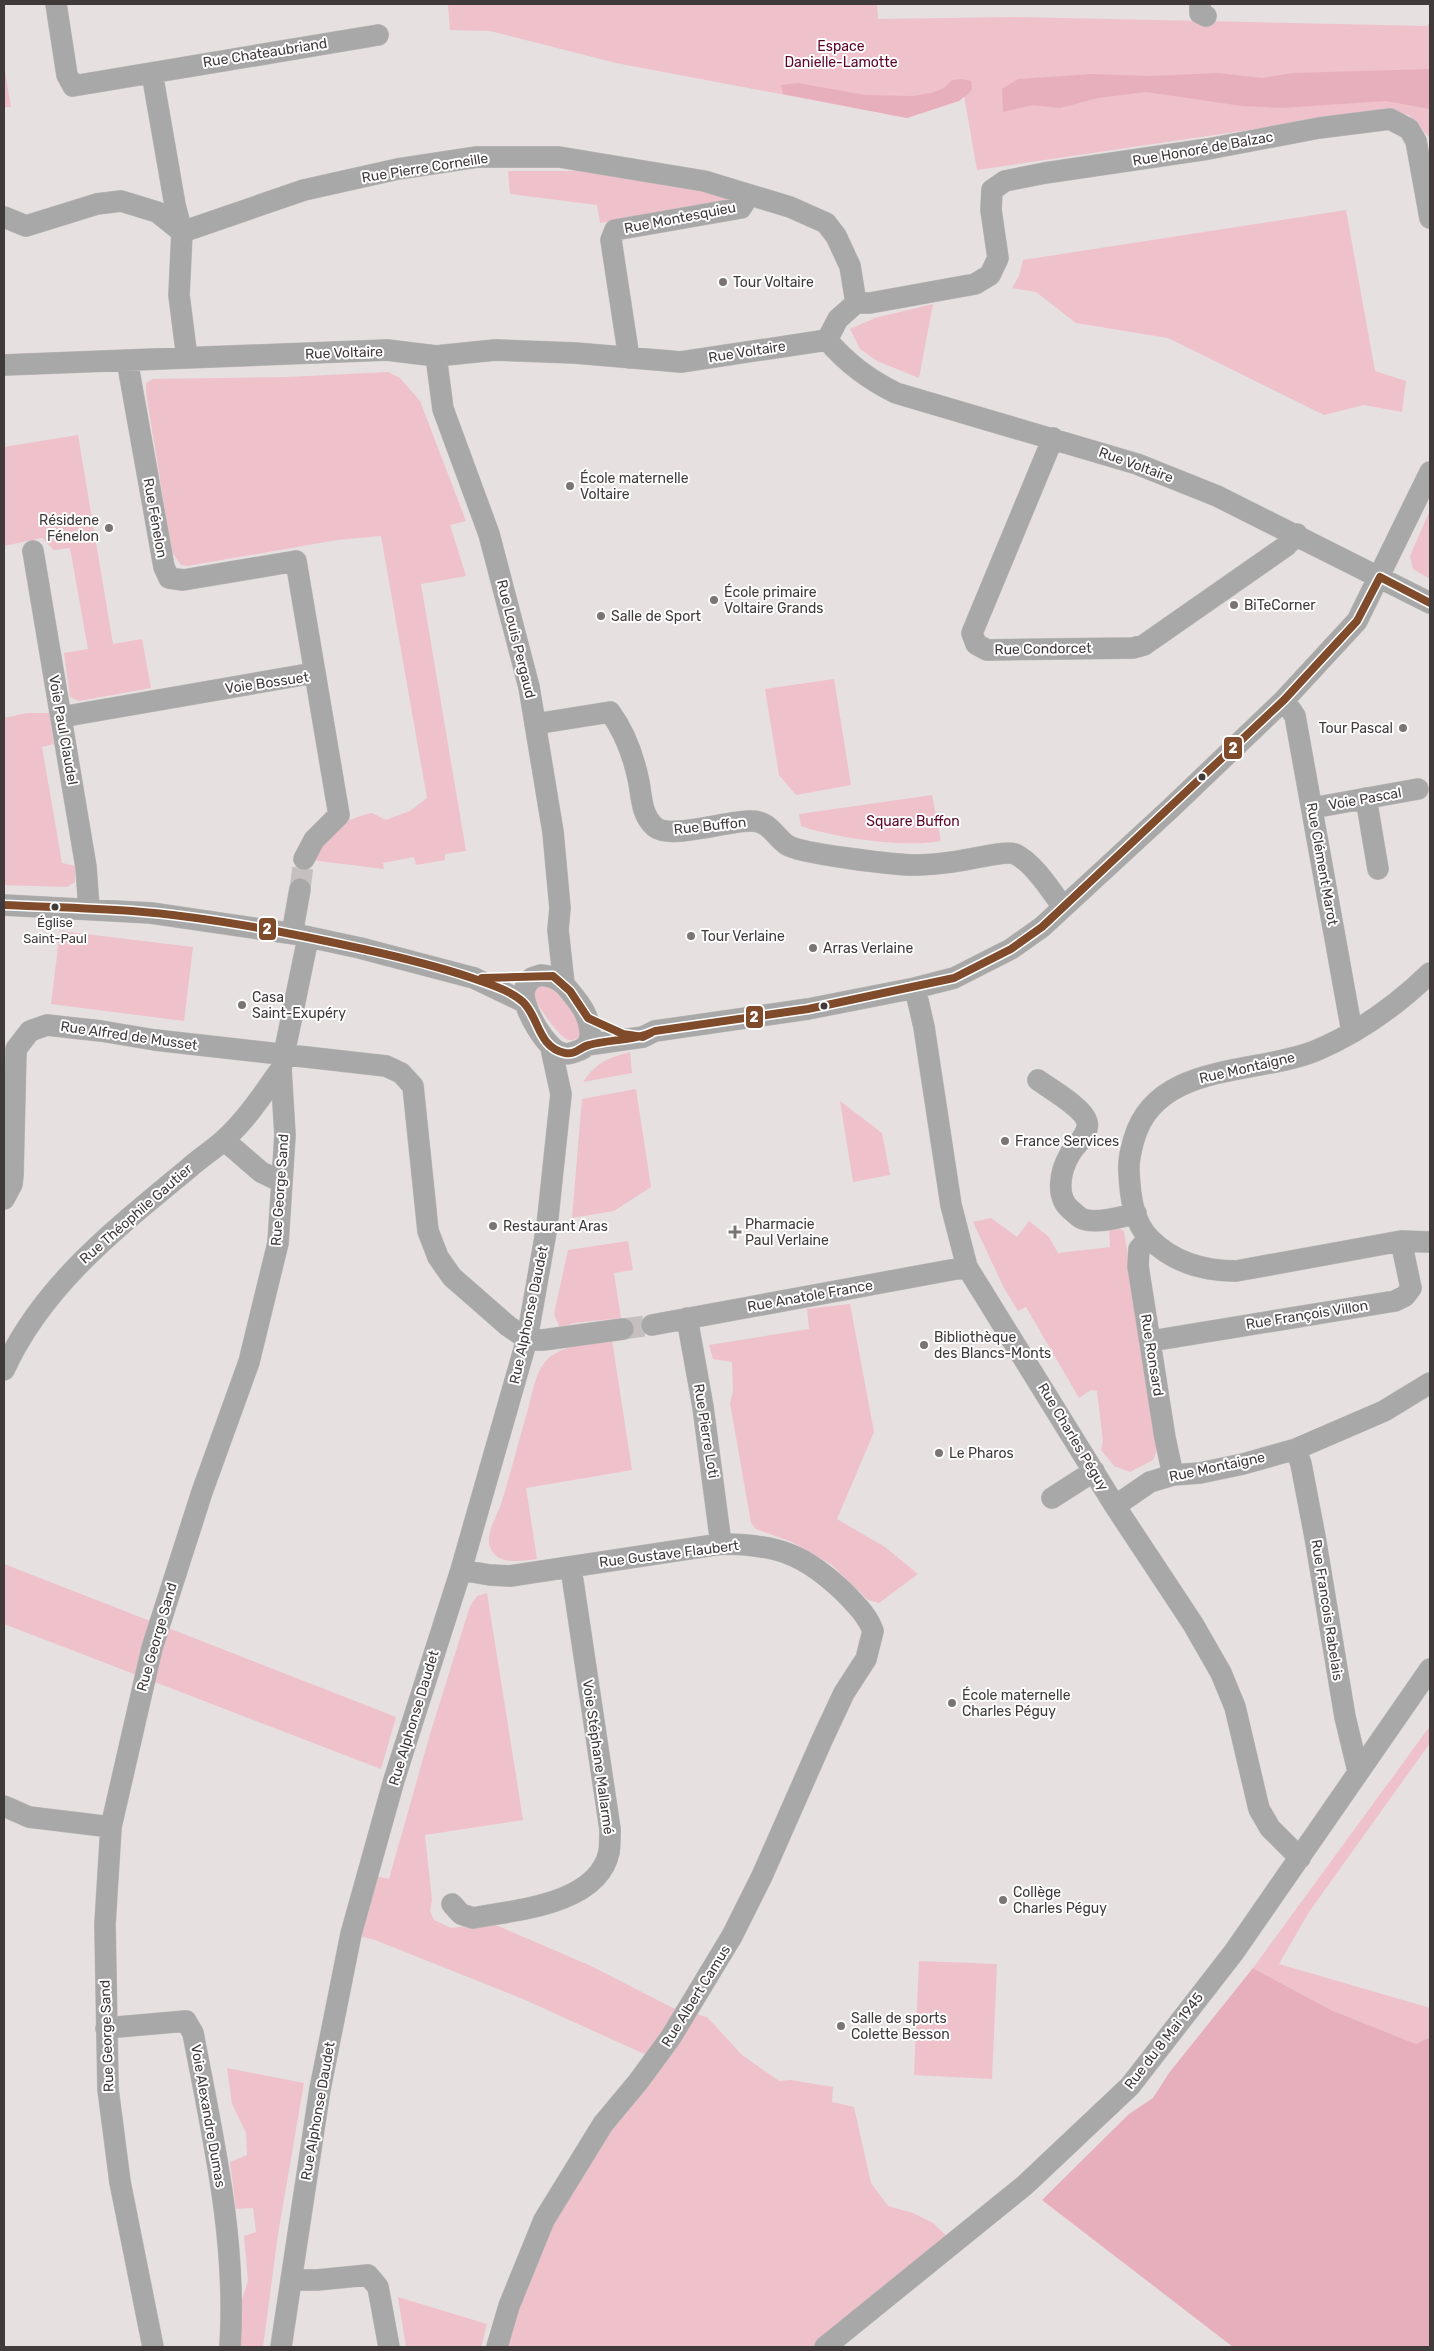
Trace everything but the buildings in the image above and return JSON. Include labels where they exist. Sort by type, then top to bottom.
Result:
[{"type":"street","name":"Rue Chateaubriand","points":[[56,4],[67,75],[72,86],[378,35]]},
{"type":"street","points":[[152,73],[175,205],[182,232],[179,295],[187,358]]},
{"type":"street","name":"Rue Honoré de Balzac","points":[[856,303],[870,303],[975,284],[990,275],[998,258],[991,210],[992,190],[1005,181],[1044,173],[1208,149],[1319,128],[1390,119],[1409,129],[1416,141],[1430,218]]},
{"type":"street","name":"Rue Pierre Corneille","points":[[182,232],[304,190],[398,169],[477,158],[559,157],[704,180],[790,207],[826,223],[836,236],[850,266],[856,303]]},
{"type":"street","name":"Rue Montesquieu","points":[[629,358],[611,240],[615,230],[741,208],[749,195]]},
{"type":"street","points":[[4,217],[26,226],[97,204],[121,201],[157,212],[182,232]]},
{"type":"street","points":[[827,340],[838,319],[856,303]]},
{"type":"street","name":"Rue Voltaire","points":[[4,365],[387,350],[436,356],[495,350],[575,352],[681,362],[827,340],[854,368],[869,380],[896,393],[1137,464],[1217,496],[1296,534],[1430,603]]},
{"type":"street","name":"Rue Louis Pergaud","points":[[436,356],[443,409],[489,534],[518,640],[535,724],[554,841],[560,908],[558,930],[564,984]]},
{"type":"street","name":"Rue Fénelon","points":[[127,360],[164,566],[168,578],[182,580],[296,561],[314,674]]},
{"type":"street","name":"Rue Condorcet","points":[[1053,438],[972,633],[976,644],[987,650],[1133,648],[1144,645],[1286,546],[1296,534]]},
{"type":"street","points":[[536,976],[524,992],[524,1002],[535,1025],[552,1048],[562,1054],[582,1048],[643,1037],[655,1031],[808,1009],[915,988],[954,978],[983,965],[1042,927],[1284,700],[1357,621],[1430,472]]},
{"type":"street","name":"Voie Paul Claudel","points":[[33,552],[86,867],[89,909]]},
{"type":"street","name":"Voie Bossuet","points":[[61,717],[314,674],[339,814],[314,840],[305,856]]},
{"type":"street","name":"Rue Clément Marot","points":[[1284,700],[1295,716],[1352,1032]]},
{"type":"street","name":"Rue Buffon","points":[[535,724],[610,712],[618,722],[632,755],[646,816],[656,828],[675,832],[752,820],[771,827],[788,845],[831,855],[910,865],[952,862],[1013,853],[1024,859],[1063,907]]},
{"type":"street","name":"Voie Pascal","points":[[1312,808],[1418,790]]},
{"type":"street","points":[[1366,798],[1378,869]]},
{"type":"street","name":"Rue George Sand","points":[[153,2347],[120,2182],[108,2089],[105,1924],[111,1827],[152,1648],[202,1492],[249,1362],[278,1243],[285,1110],[282,1062],[302,936],[294,923],[300,889]]},
{"type":"street","points":[[4,905],[151,913],[302,936],[360,948],[474,978],[524,1002]]},
{"type":"street","name":"Rue Louis Pergaud","points":[[536,976],[558,930]]},
{"type":"street","name":"Rue Montaigne","points":[[1430,973],[1409,993],[1378,1017],[1316,1050],[1290,1060],[1209,1075],[1180,1086],[1162,1096],[1148,1110],[1138,1124],[1128,1162],[1130,1198],[1149,1238],[1169,1254],[1192,1266],[1217,1271],[1262,1268],[1401,1241],[1430,1242]]},
{"type":"street","points":[[474,978],[553,976],[564,984],[588,1018],[590,1030],[582,1048]]},
{"type":"street","name":"Rue Charles Péguy","points":[[915,988],[926,1037],[951,1204],[967,1267],[1115,1506],[1193,1624],[1221,1673],[1235,1707],[1259,1809],[1270,1828],[1300,1858]]},
{"type":"street","points":[[588,1018],[624,1034],[643,1037]]},
{"type":"street","name":"Rue Alfred de Musset","points":[[4,1200],[12,1184],[13,1175],[16,1049],[30,1031],[47,1025],[282,1062],[386,1066],[402,1073],[413,1086],[416,1100],[428,1231],[438,1257],[452,1277],[508,1326],[527,1339]]},
{"type":"street","name":"Rue Alphonse Daudet","points":[[281,2347],[320,2089],[351,1934],[394,1780],[461,1570],[527,1339],[546,1234],[561,1094],[552,1048]]},
{"type":"street","name":"Rue Alphonse Daudet","points":[[561,1094],[582,1048]]},
{"type":"street","name":"Rue Théophile Gautier","points":[[4,1370],[16,1343],[48,1297],[94,1246],[224,1140],[260,1100],[282,1062]]},
{"type":"street","points":[[1038,1080],[1082,1112],[1087,1122],[1085,1134],[1069,1155],[1063,1173],[1060,1191],[1064,1204],[1084,1220],[1109,1220],[1136,1214]]},
{"type":"street","points":[[260,1100],[285,1110]]},
{"type":"street","points":[[224,1140],[261,1172],[282,1182]]},
{"type":"street","name":"Rue Ronsard","points":[[1149,1238],[1139,1249],[1138,1266],[1165,1438],[1174,1475]]},
{"type":"street","name":"Rue François Villon","points":[[1151,1341],[1395,1301],[1405,1296],[1411,1288],[1401,1241]]},
{"type":"street","name":"Rue Anatole France","points":[[652,1325],[967,1267]]},
{"type":"street","name":"Rue Pierre Loti","points":[[687,1318],[703,1407],[721,1544]]},
{"type":"street","points":[[527,1339],[542,1340],[623,1329]]},
{"type":"street","name":"Rue Montaigne","points":[[1115,1506],[1150,1482],[1174,1475],[1218,1469],[1296,1449],[1384,1411],[1430,1383]]},
{"type":"street","name":"Rue Francois Rabelais","points":[[1296,1449],[1301,1464],[1315,1538],[1345,1718],[1358,1771]]},
{"type":"street","points":[[1052,1498],[1094,1471]]},
{"type":"street","name":"Rue Gustave Flaubert","points":[[461,1570],[510,1576],[721,1544],[744,1544],[779,1550],[807,1562],[822,1571],[863,1611],[873,1631]]},
{"type":"street","name":"Voie Stéphane Mallarmé","points":[[452,1904],[460,1914],[473,1918],[557,1902],[586,1886],[600,1870],[609,1853],[610,1829],[572,1568]]},
{"type":"street","name":"Rue Albert Camus","points":[[497,2347],[509,2306],[544,2220],[604,2124],[672,2037],[732,1936],[762,1876],[844,1693],[866,1659],[873,1631]]},
{"type":"street","name":"Rue du 8 Mai 1945","points":[[825,2347],[1025,2185],[1130,2086],[1234,1952],[1430,1669]]},
{"type":"street","points":[[4,1806],[29,1817],[111,1827]]},
{"type":"street","name":"Voie Alexandre Dumas","points":[[106,2028],[186,2021],[193,2033],[229,2239],[232,2293],[230,2347]]},
{"type":"street","points":[[291,2280],[318,2280],[368,2275],[378,2287],[390,2347]]},
{"type":"green space","name":"Espace Danielle-Lamotte","points":[[448,4],[877,4],[878,19],[1015,17],[1427,26],[1430,22],[1430,138],[1409,115],[1383,110],[977,170],[963,90],[907,118],[616,63],[490,31],[450,30]]},
{"type":"green space","points":[[4,65],[11,107],[4,107]]},
{"type":"green space","points":[[508,171],[585,171],[730,195],[733,202],[600,223],[597,205],[510,194]]},
{"type":"green space","points":[[1346,210],[1375,371],[1406,381],[1402,412],[1364,405],[1324,415],[1168,338],[1076,323],[1036,292],[1012,288],[1019,276],[1023,260]]},
{"type":"green space","points":[[933,304],[919,378],[877,361],[860,349],[850,329],[875,318]]},
{"type":"green space","points":[[388,372],[400,378],[420,401],[466,521],[450,525],[466,576],[421,584],[466,851],[445,854],[445,860],[416,865],[414,857],[383,863],[384,869],[310,860],[330,835],[342,824],[372,813],[386,820],[410,811],[427,798],[381,536],[337,540],[187,566],[181,565],[172,552],[146,393],[146,383],[153,379],[287,377]]},
{"type":"green space","points":[[78,435],[113,644],[142,639],[151,688],[79,701],[70,697],[64,653],[88,649],[70,548],[54,550],[42,538],[4,546],[4,447]]},
{"type":"green space","points":[[1430,510],[1430,579],[1413,569],[1410,556]]},
{"type":"green space","points":[[834,679],[851,785],[796,795],[779,775],[765,689]]},
{"type":"green space","points":[[27,713],[49,713],[54,744],[42,747],[62,863],[75,866],[75,882],[67,887],[4,885],[4,718]]},
{"type":"green space","name":"Square Buffon","points":[[932,795],[941,841],[909,843],[871,841],[801,826],[799,814]]},
{"type":"green space","points":[[60,931],[193,947],[184,1021],[51,1004]]},
{"type":"green space","points":[[535,984],[549,984],[574,1016],[580,1030],[580,1037],[569,1040],[559,1033],[531,994]]},
{"type":"green space","points":[[630,1052],[632,1073],[583,1082],[598,1065]]},
{"type":"green space","points":[[636,1089],[651,1187],[614,1211],[572,1218],[582,1099]]},
{"type":"green space","points":[[840,1101],[882,1133],[890,1175],[853,1182]]},
{"type":"green space","points":[[991,1218],[1017,1237],[1029,1221],[1049,1237],[1058,1253],[1110,1247],[1109,1230],[1118,1228],[1124,1231],[1158,1448],[1153,1460],[1130,1472],[1114,1466],[1101,1450],[1103,1441],[1097,1391],[1091,1390],[1079,1398],[1026,1307],[1018,1311],[1004,1288],[973,1222]]},
{"type":"green space","points":[[628,1241],[633,1270],[614,1273],[621,1318],[574,1323],[560,1328],[554,1314],[568,1250]]},
{"type":"green space","points":[[850,1304],[874,1432],[837,1519],[885,1547],[918,1574],[879,1603],[868,1600],[832,1565],[792,1542],[756,1529],[751,1523],[730,1403],[733,1392],[732,1362],[713,1359],[709,1345],[809,1329],[807,1309]]},
{"type":"green space","points":[[612,1340],[632,1470],[526,1488],[537,1559],[510,1561],[498,1557],[490,1547],[490,1531],[505,1492],[534,1384],[539,1372],[551,1356],[567,1348]]},
{"type":"green space","points":[[4,1564],[396,1717],[381,1769],[4,1624]]},
{"type":"green space","points":[[487,1593],[523,1820],[425,1835],[432,1900],[430,1911],[434,1920],[451,1928],[491,1923],[591,1966],[673,2008],[707,2017],[742,2055],[779,2081],[791,2080],[833,2087],[832,2102],[854,2107],[871,2183],[888,2206],[913,2213],[933,2223],[954,2243],[825,2347],[497,2347],[544,2220],[658,2057],[642,2053],[523,1999],[375,1940],[351,1934],[368,1874],[389,1879],[430,1734],[470,1606],[477,1596]]},
{"type":"green space","points":[[1430,1726],[1430,1743],[1309,1912],[1279,1964],[1430,2008],[1430,2037],[1416,2044],[1331,2010],[1253,1968]]},
{"type":"green space","points":[[919,1961],[997,1964],[992,2079],[914,2075]]},
{"type":"green space","points":[[227,2068],[304,2083],[278,2234],[263,2347],[240,2347],[242,2300],[248,2281],[244,2236],[256,2232],[253,2208],[236,2209],[230,2162],[247,2155],[246,2133],[232,2104]]},
{"type":"green space","points":[[398,2297],[487,2324],[481,2347],[406,2347]]},
{"type":"shaded area","points":[[1430,69],[1430,109],[1386,101],[1282,108],[1242,106],[1146,92],[1098,98],[1060,108],[1033,105],[1003,112],[1002,89],[1018,79],[1092,74],[1151,76],[1218,73],[1262,78],[1293,73]]},
{"type":"shaded area","points":[[962,79],[971,81],[972,89],[959,101],[907,118],[783,94],[781,85],[798,83],[865,95],[912,96],[931,93],[944,88],[952,80]]},
{"type":"shaded area","points":[[1253,1968],[1331,2010],[1416,2044],[1430,2037],[1430,2347],[1233,2347],[1042,2200],[1129,2114],[1153,2098],[1169,2073]]},
{"type":"tunnel","points":[[300,889],[304,859]]},
{"type":"tunnel","points":[[623,1329],[652,1325]]},
{"type":"transit line","name":"2","points":[[1380,577],[1430,603]]},
{"type":"transit line","name":"2","points":[[4,905],[116,910],[190,917],[306,937],[418,962],[472,978],[512,994],[528,1008],[549,1045],[565,1053],[575,1052],[583,1047],[597,1043],[639,1037],[655,1031],[808,1009],[954,978],[1011,949],[1042,927],[1284,700],[1357,621],[1380,577]]},
{"type":"transit line","name":"2","points":[[482,978],[553,976],[570,991],[588,1018],[623,1034],[643,1037],[651,1033]]},
{"type":"place","name":"Tour Voltaire","points":[[723,282]]},
{"type":"place","name":"École maternelle Voltaire","points":[[570,486]]},
{"type":"place","name":"Résidene Fénelon","points":[[109,528]]},
{"type":"place","name":"École primaire Voltaire Grands","points":[[714,600]]},
{"type":"place","name":"BiTeCorner","points":[[1234,605]]},
{"type":"place","name":"Salle de Sport","points":[[601,616]]},
{"type":"place","name":"Tour Pascal","points":[[1403,728]]},
{"type":"place","name":"Église Saint-Paul","points":[[55,907]]},
{"type":"place","name":"Tour Verlaine","points":[[691,936]]},
{"type":"place","name":"Arras Verlaine","points":[[813,948]]},
{"type":"place","name":"Casa Saint-Exupéry","points":[[242,1005]]},
{"type":"place","name":"France Services","points":[[1005,1141]]},
{"type":"place","name":"Restaurant Aras","points":[[493,1226]]},
{"type":"place","name":"Pharmacie Paul Verlaine","points":[[735,1232]]},
{"type":"place","name":"Bibliothèque des Blancs-Monts","points":[[924,1345]]},
{"type":"place","name":"Le Pharos","points":[[939,1453]]},
{"type":"place","name":"École maternelle Charles Péguy","points":[[952,1703]]},
{"type":"place","name":"Collège Charles Péguy","points":[[1003,1900]]},
{"type":"place","name":"Salle de sports Colette Besson","points":[[841,2026]]}]
